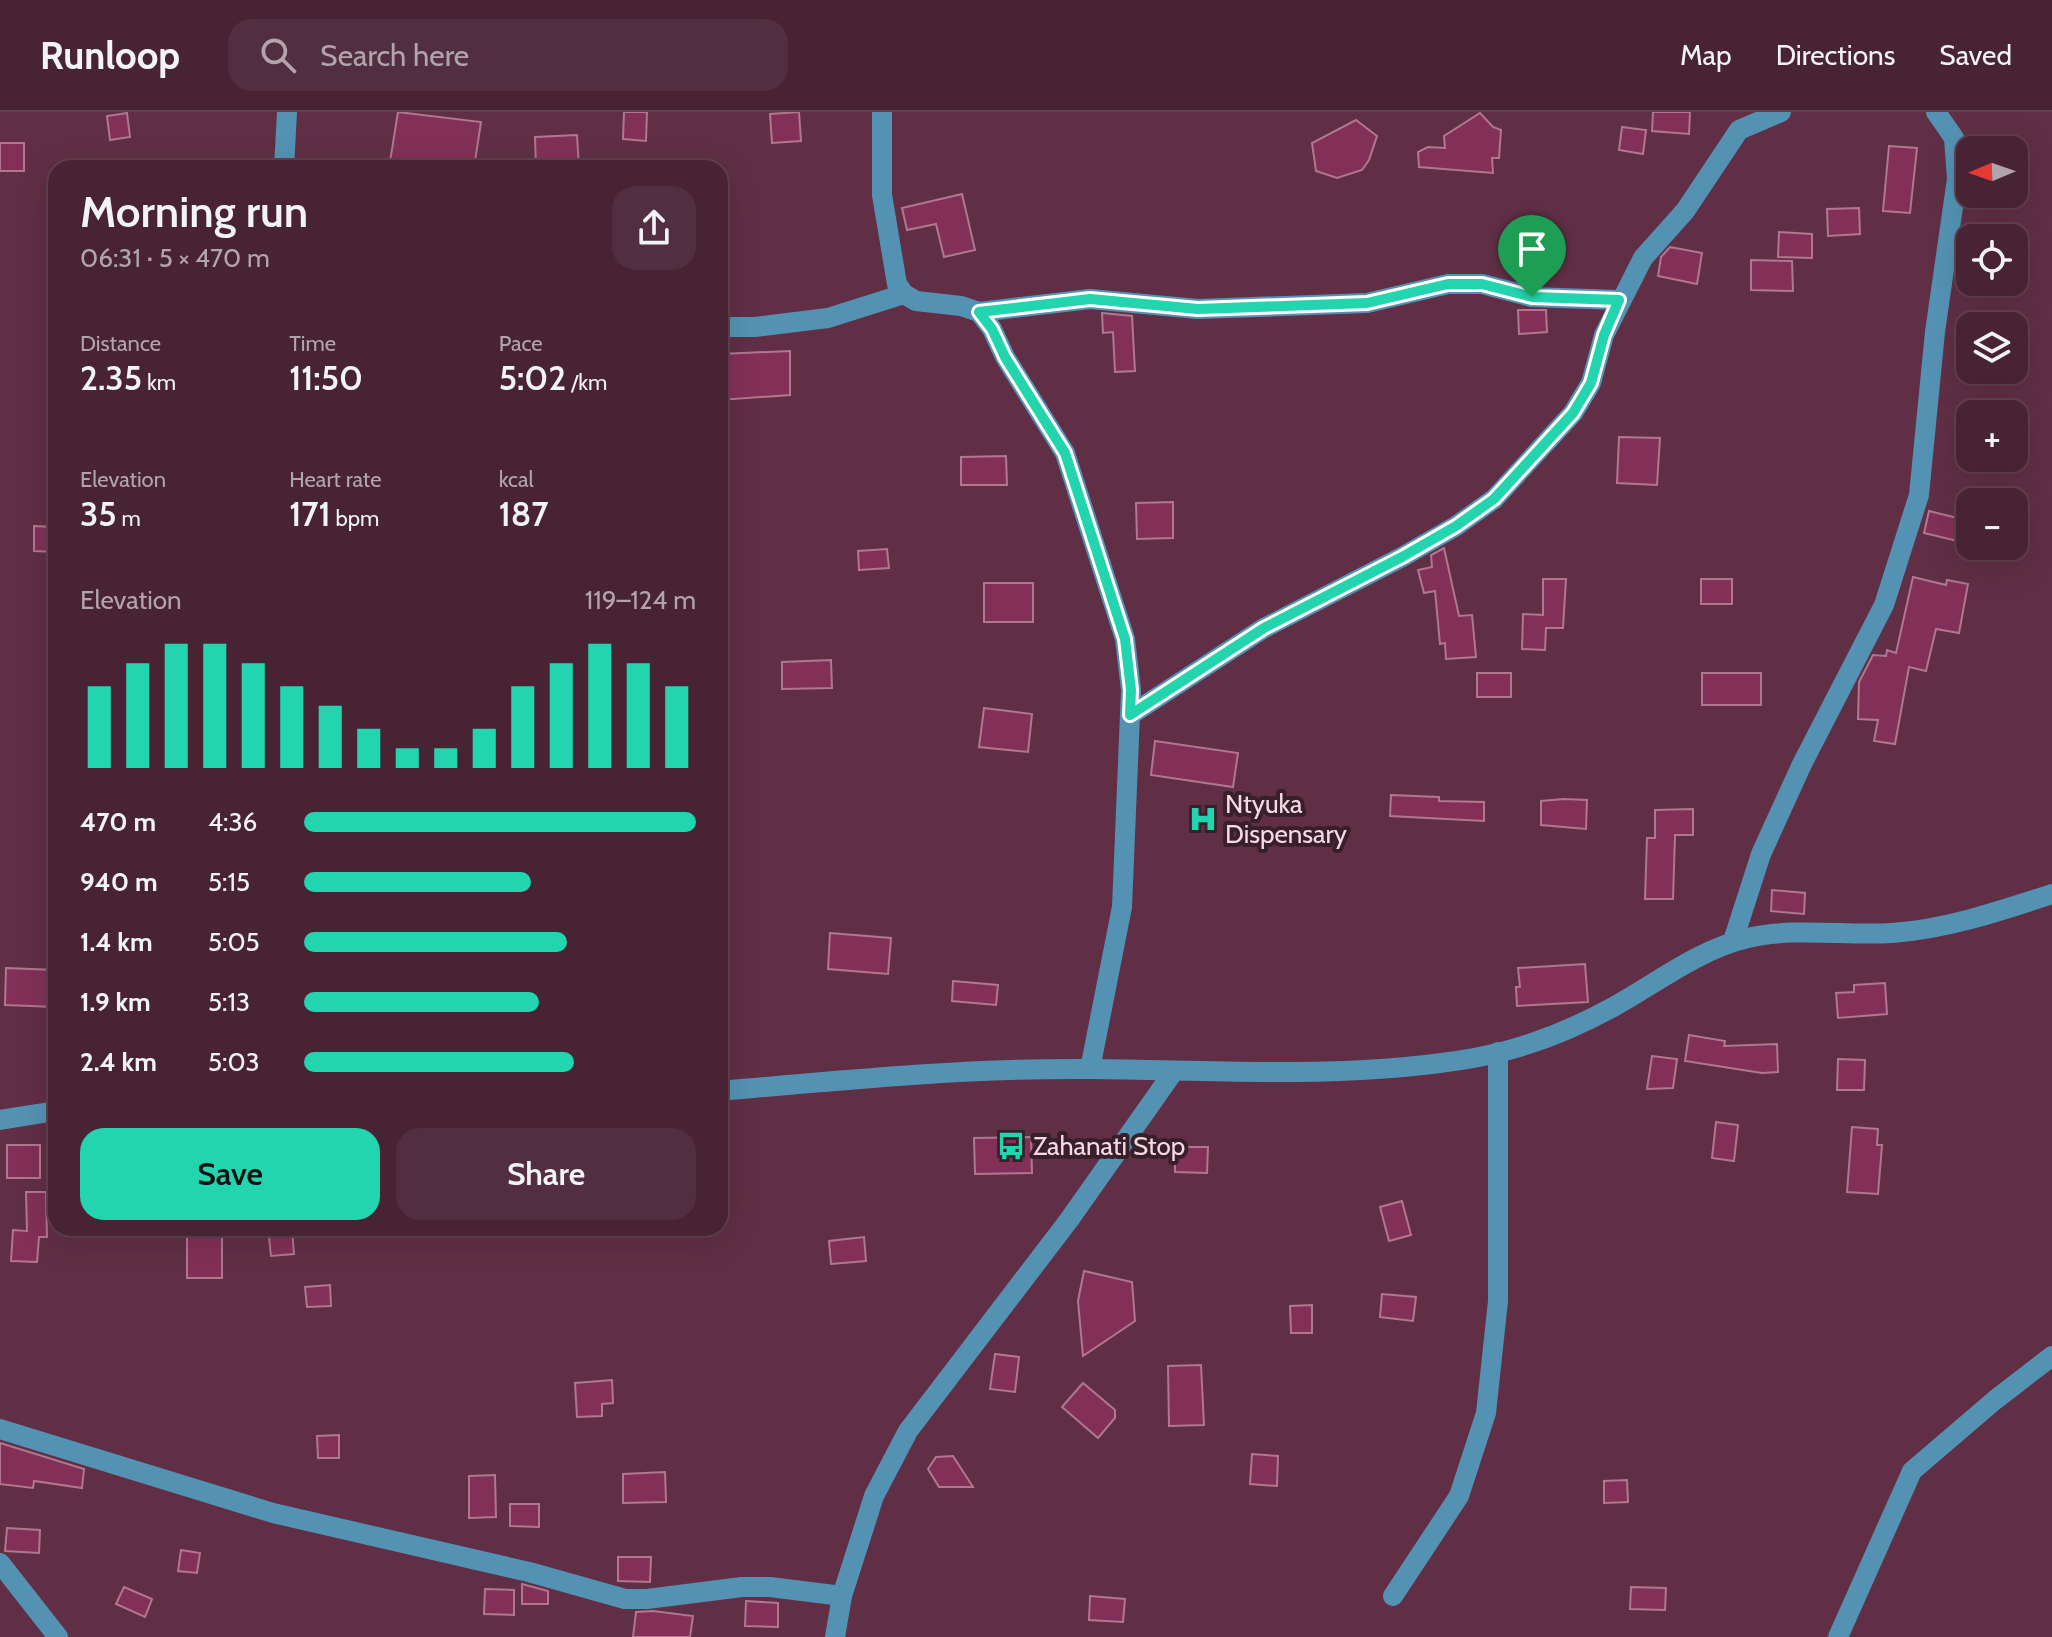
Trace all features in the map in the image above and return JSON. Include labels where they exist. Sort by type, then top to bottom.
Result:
[{"type":"street","points":[[284,160],[287,112]]},
{"type":"street","points":[[882,112],[882,195],[893,267],[897,284],[904,294],[916,301],[961,306],[979,312],[1090,299],[1198,309],[1367,303],[1448,284],[1482,284],[1532,297],[1619,300]]},
{"type":"street","points":[[1130,715],[1264,628],[1415,549],[1456,526],[1494,499],[1573,413],[1591,383],[1604,335],[1619,300],[1643,258],[1685,211],[1739,130],[1781,112]]},
{"type":"street","points":[[1733,941],[1761,854],[1802,764],[1884,605],[1919,495],[1935,332],[1958,158],[1954,138],[1936,112]]},
{"type":"street","points":[[728,327],[755,327],[828,318],[904,294]]},
{"type":"street","points":[[979,312],[1065,453],[1125,639],[1131,690],[1122,907],[1090,1069]]},
{"type":"street","points":[[728,1090],[914,1073],[1090,1069],[1374,1071],[1498,1052],[1560,1034],[1698,957],[1733,941],[1785,933],[1846,935],[1915,931],[1977,917],[2052,894]]},
{"type":"street","points":[[1393,1596],[1459,1496],[1486,1413],[1498,1301],[1498,1052]]},
{"type":"street","points":[[835,1637],[842,1596],[874,1496],[908,1431],[1069,1220],[1174,1071]]},
{"type":"street","points":[[0,1120],[48,1112]]},
{"type":"street","points":[[1838,1637],[1912,1471],[2052,1356]]},
{"type":"street","points":[[0,1429],[284,1516],[529,1572],[625,1599],[756,1587],[842,1596]]},
{"type":"street","points":[[0,1563],[58,1637]]},
{"type":"building","points":[[398,112],[481,122],[475,160],[390,160]]},
{"type":"building","points":[[624,112],[647,112],[646,141],[623,139]]},
{"type":"building","points":[[799,112],[801,141],[772,143],[770,114]]},
{"type":"building","points":[[1653,112],[1690,112],[1689,134],[1652,131]]},
{"type":"building","points":[[127,113],[130,137],[110,140],[107,116]]},
{"type":"building","points":[[1480,113],[1493,127],[1501,130],[1499,158],[1492,158],[1493,173],[1419,167],[1418,152],[1428,147],[1445,148],[1444,136]]},
{"type":"building","points":[[1356,120],[1377,136],[1362,170],[1337,178],[1316,171],[1312,143]]},
{"type":"building","points":[[1622,127],[1646,130],[1643,154],[1619,150]]},
{"type":"building","points":[[577,135],[579,160],[536,160],[535,137]]},
{"type":"building","points":[[0,143],[24,143],[24,171],[0,171]]},
{"type":"building","points":[[1889,146],[1917,148],[1910,213],[1883,211]]},
{"type":"building","points":[[962,194],[975,250],[944,257],[936,224],[907,230],[902,208]]},
{"type":"building","points":[[1859,208],[1860,234],[1828,236],[1827,209]]},
{"type":"building","points":[[1779,232],[1812,234],[1812,258],[1778,257]]},
{"type":"building","points":[[1670,247],[1702,253],[1697,284],[1658,276],[1661,257]]},
{"type":"building","points":[[1751,260],[1792,261],[1793,291],[1751,290]]},
{"type":"building","points":[[1518,310],[1546,310],[1547,332],[1519,334]]},
{"type":"building","points":[[1102,313],[1132,316],[1135,371],[1115,372],[1113,332],[1103,333]]},
{"type":"building","points":[[790,351],[790,395],[728,399],[728,354]]},
{"type":"building","points":[[1619,437],[1660,438],[1657,485],[1617,483]]},
{"type":"building","points":[[1006,456],[1007,485],[961,485],[961,457]]},
{"type":"building","points":[[1173,502],[1173,538],[1137,539],[1136,503]]},
{"type":"building","points":[[1929,511],[1956,518],[1956,541],[1924,533]]},
{"type":"building","points":[[34,526],[48,527],[48,552],[34,551]]},
{"type":"building","points":[[1444,548],[1459,616],[1472,615],[1476,657],[1446,659],[1445,643],[1440,644],[1435,591],[1424,593],[1418,570],[1432,567],[1431,555]]},
{"type":"building","points":[[887,549],[889,568],[859,570],[858,551]]},
{"type":"building","points":[[1913,577],[1946,585],[1947,580],[1968,584],[1959,633],[1936,629],[1926,671],[1909,667],[1895,744],[1874,741],[1878,720],[1858,719],[1859,682],[1873,655],[1886,656],[1887,650],[1896,653]]},
{"type":"building","points":[[1543,579],[1566,579],[1563,628],[1546,628],[1545,650],[1522,649],[1523,614],[1543,615]]},
{"type":"building","points":[[1701,579],[1732,579],[1732,604],[1701,604]]},
{"type":"building","points":[[984,583],[1033,583],[1033,622],[984,622]]},
{"type":"building","points":[[831,660],[832,688],[782,689],[782,662]]},
{"type":"building","points":[[1477,673],[1511,673],[1511,697],[1477,697]]},
{"type":"building","points":[[1702,673],[1761,673],[1761,705],[1702,705]]},
{"type":"building","points":[[984,708],[1032,714],[1028,752],[979,747]]},
{"type":"building","points":[[1155,741],[1238,753],[1233,787],[1151,775]]},
{"type":"building","points":[[1391,795],[1484,802],[1484,821],[1390,816]]},
{"type":"building","points":[[1587,800],[1586,829],[1541,825],[1541,801]]},
{"type":"building","points":[[1693,809],[1693,835],[1675,835],[1673,899],[1645,899],[1647,838],[1655,838],[1655,810]]},
{"type":"building","points":[[1772,890],[1805,893],[1804,914],[1771,911]]},
{"type":"building","points":[[830,933],[891,938],[888,974],[828,969]]},
{"type":"building","points":[[1585,964],[1588,1002],[1517,1006],[1516,987],[1520,987],[1518,968]]},
{"type":"building","points":[[6,968],[48,970],[48,1007],[5,1005]]},
{"type":"building","points":[[953,981],[998,985],[996,1005],[952,1001]]},
{"type":"building","points":[[1885,983],[1887,1014],[1838,1018],[1836,993],[1854,992],[1854,985]]},
{"type":"building","points":[[1689,1035],[1725,1041],[1724,1046],[1777,1044],[1778,1072],[1762,1073],[1685,1061]]},
{"type":"building","points":[[1652,1056],[1677,1059],[1673,1088],[1647,1089]]},
{"type":"building","points":[[1838,1059],[1865,1060],[1864,1090],[1837,1090]]},
{"type":"building","points":[[1716,1122],[1738,1125],[1734,1161],[1712,1158]]},
{"type":"building","points":[[1852,1127],[1878,1129],[1877,1145],[1882,1145],[1878,1194],[1847,1192]]},
{"type":"building","points":[[1031,1137],[1032,1173],[975,1174],[974,1138]]},
{"type":"building","points":[[7,1145],[40,1145],[40,1178],[7,1178]]},
{"type":"building","points":[[1175,1147],[1208,1147],[1207,1173],[1175,1172]]},
{"type":"building","points":[[26,1192],[46,1192],[47,1237],[39,1237],[37,1262],[11,1261],[13,1230],[27,1231]]},
{"type":"building","points":[[1402,1201],[1411,1235],[1389,1241],[1380,1207]]},
{"type":"building","points":[[187,1236],[222,1236],[222,1278],[187,1278]]},
{"type":"building","points":[[269,1236],[293,1236],[294,1254],[271,1256]]},
{"type":"building","points":[[864,1237],[866,1261],[831,1264],[829,1241]]},
{"type":"building","points":[[1084,1271],[1132,1282],[1135,1321],[1083,1356],[1078,1301]]},
{"type":"building","points":[[330,1285],[331,1306],[307,1307],[305,1287]]},
{"type":"building","points":[[1382,1294],[1416,1297],[1413,1321],[1380,1317]]},
{"type":"building","points":[[1312,1305],[1312,1333],[1291,1333],[1290,1306]]},
{"type":"building","points":[[995,1354],[1019,1357],[1015,1392],[990,1389]]},
{"type":"building","points":[[1201,1365],[1204,1425],[1169,1426],[1168,1366]]},
{"type":"building","points":[[612,1380],[613,1403],[602,1404],[602,1416],[577,1417],[575,1383]]},
{"type":"building","points":[[1083,1383],[1115,1410],[1115,1418],[1098,1438],[1062,1407]]},
{"type":"building","points":[[339,1435],[339,1458],[318,1458],[317,1436]]},
{"type":"building","points":[[0,1443],[84,1469],[82,1488],[34,1481],[33,1488],[0,1484]]},
{"type":"building","points":[[1252,1454],[1278,1456],[1277,1486],[1250,1484]]},
{"type":"building","points":[[953,1456],[973,1487],[939,1487],[928,1469],[936,1457]]},
{"type":"building","points":[[665,1472],[666,1502],[623,1503],[623,1474]]},
{"type":"building","points":[[495,1475],[496,1517],[469,1518],[469,1476]]},
{"type":"building","points":[[1627,1480],[1628,1502],[1604,1503],[1604,1481]]},
{"type":"building","points":[[510,1504],[539,1504],[539,1527],[510,1526]]},
{"type":"building","points":[[7,1528],[40,1530],[39,1553],[5,1551]]},
{"type":"building","points":[[181,1550],[200,1553],[197,1573],[178,1571]]},
{"type":"building","points":[[618,1557],[651,1557],[650,1582],[618,1581]]},
{"type":"building","points":[[522,1584],[548,1591],[548,1604],[522,1604]]},
{"type":"building","points":[[124,1587],[152,1599],[145,1617],[116,1604]]},
{"type":"building","points":[[1631,1587],[1666,1588],[1665,1610],[1630,1609]]},
{"type":"building","points":[[485,1589],[514,1590],[514,1615],[484,1614]]},
{"type":"building","points":[[1090,1596],[1125,1599],[1123,1622],[1089,1620]]},
{"type":"building","points":[[746,1601],[778,1603],[778,1627],[745,1626]]},
{"type":"building","points":[[636,1612],[693,1616],[690,1637],[633,1637]]},
{"type":"place","name":"Ntyuka Dispensary","points":[[1203,819]]},
{"type":"place","name":"Zahanati Stop","points":[[1011,1146]]},
{"type":"route","points":[[1448,284],[1482,284],[1532,297],[1619,300],[1604,335],[1591,383],[1573,413],[1494,499],[1456,526],[1402,557],[1301,606],[1130,715],[1131,690],[1125,639],[1065,453],[979,312],[1090,299],[1198,309],[1367,303],[1448,284]]}]
